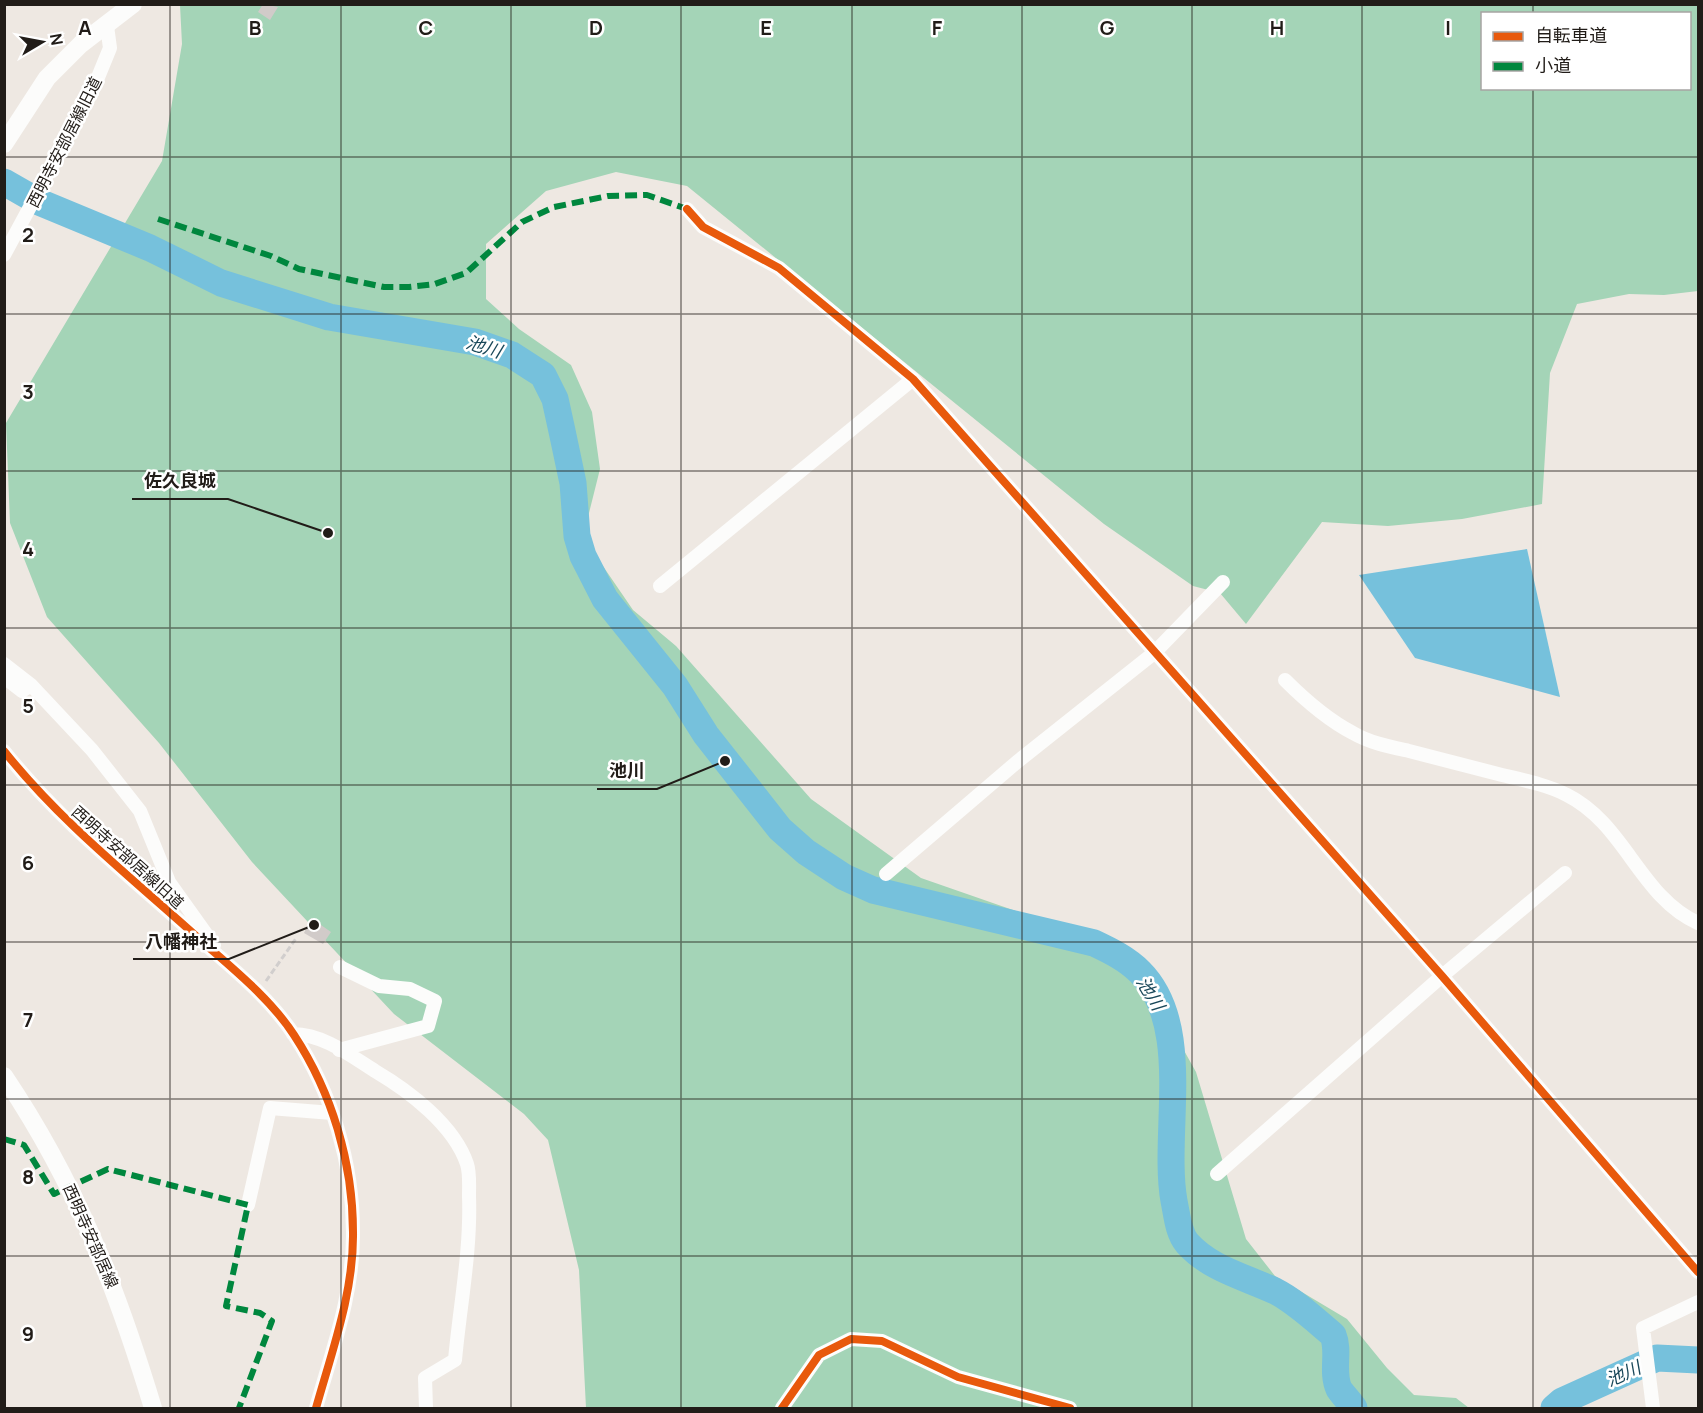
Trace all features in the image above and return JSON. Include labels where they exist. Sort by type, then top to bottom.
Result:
[{"type":"main road","points":[[5,144],[47,78],[81,44],[133,4]]},
{"type":"main road","name":"西明寺安部居線","points":[[4,1076],[57,1161],[85,1217],[112,1281],[153,1408]]},
{"type":"street","name":"西明寺安部居線旧道","points":[[4,255],[92,92],[110,48],[107,26]]},
{"type":"street","points":[[687,209],[703,227],[779,268],[913,379],[1442,976],[1698,1272]]},
{"type":"street","points":[[660,586],[913,379]]},
{"type":"street","points":[[886,873],[1017,762],[1154,653],[1223,582]]},
{"type":"street","points":[[4,664],[31,685],[92,750],[140,811],[169,882],[224,960]]},
{"type":"street","points":[[4,677],[22,691],[31,685]]},
{"type":"street","points":[[1285,680],[1309,703],[1353,734],[1385,745],[1523,780],[1573,798],[1604,821],[1662,898],[1680,915],[1698,923]]},
{"type":"street","name":"西明寺安部居線旧道","points":[[4,750],[37,791],[71,827],[253,987],[293,1034],[321,1080],[339,1131],[350,1185],[353,1233],[348,1292],[316,1408]]},
{"type":"street","points":[[1217,1174],[1442,976],[1565,873]]},
{"type":"street","points":[[339,1050],[428,1026],[435,1001],[410,989],[379,986],[340,967]]},
{"type":"street","points":[[293,1034],[307,1034],[395,1083],[436,1118],[458,1144],[468,1166],[468,1251],[455,1359],[425,1378],[426,1408]]},
{"type":"street","points":[[248,1205],[270,1108],[332,1113]]},
{"type":"street","points":[[1653,1408],[1643,1328],[1698,1302]]},
{"type":"street","points":[[782,1408],[819,1354],[851,1339],[882,1341],[958,1377],[1070,1408]]},
{"type":"path","points":[[264,985],[297,937]]},
{"type":"green space","points":[[180,5],[1698,5],[1698,291],[1664,295],[1629,294],[1577,304],[1550,373],[1542,504],[1462,519],[1388,526],[1322,522],[1246,624],[1220,593],[1193,586],[1104,524],[687,186],[616,172],[546,191],[486,244],[486,299],[519,329],[571,365],[592,412],[600,469],[583,537],[633,610],[676,646],[811,799],[921,878],[1082,934],[1144,979],[1196,1072],[1246,1239],[1275,1276],[1347,1319],[1387,1368],[1414,1395],[1456,1398],[1469,1408],[586,1408],[579,1270],[548,1140],[524,1114],[394,1014],[252,862],[159,743],[47,617],[10,523],[6,423],[162,161],[182,44]]},
{"type":"water","points":[[1527,549],[1560,697],[1415,658],[1359,575]]},
{"type":"building","points":[[263,4],[278,7],[270,20],[258,12]]},
{"type":"building","points":[[311,918],[331,932],[323,944],[304,933]]},
{"type":"waterway","name":"池川","points":[[4,182],[39,202],[150,248],[221,283],[329,317],[475,342],[512,355],[543,375],[555,399],[573,483],[577,536],[583,556],[605,599],[675,686],[706,735],[780,829],[806,852],[844,877],[873,890],[1094,943],[1113,952],[1140,972],[1156,995],[1166,1021],[1171,1050],[1173,1081],[1171,1174],[1178,1223],[1182,1234],[1187,1243],[1206,1260],[1282,1295],[1333,1335],[1339,1389],[1354,1408]]},
{"type":"waterway","name":"池川","points":[[1554,1408],[1562,1401],[1657,1358],[1698,1360]]},
{"type":"marked path","points":[[158,219],[271,256],[299,269],[384,287],[409,287],[435,284],[466,273],[522,222],[554,207],[608,196],[647,195],[687,209]]},
{"type":"marked path","points":[[4,1139],[24,1145],[54,1194],[108,1169],[248,1205],[226,1306],[260,1313],[272,1321],[239,1408]]},
{"type":"cycle path","points":[[687,209],[703,227],[779,268],[913,379],[1442,976],[1698,1272]]},
{"type":"cycle path","points":[[4,751],[51,804],[76,828],[265,999],[294,1035],[319,1081],[338,1129],[344,1155],[349,1180],[353,1232],[346,1299],[316,1408]]},
{"type":"cycle path","points":[[782,1408],[819,1355],[851,1339],[882,1341],[958,1377],[1070,1408]]},
{"type":"place","name":"佐久良城","points":[[328,533]]},
{"type":"place","name":"池川","points":[[725,761]]},
{"type":"place","name":"八幡神社","points":[[314,925]]}]
